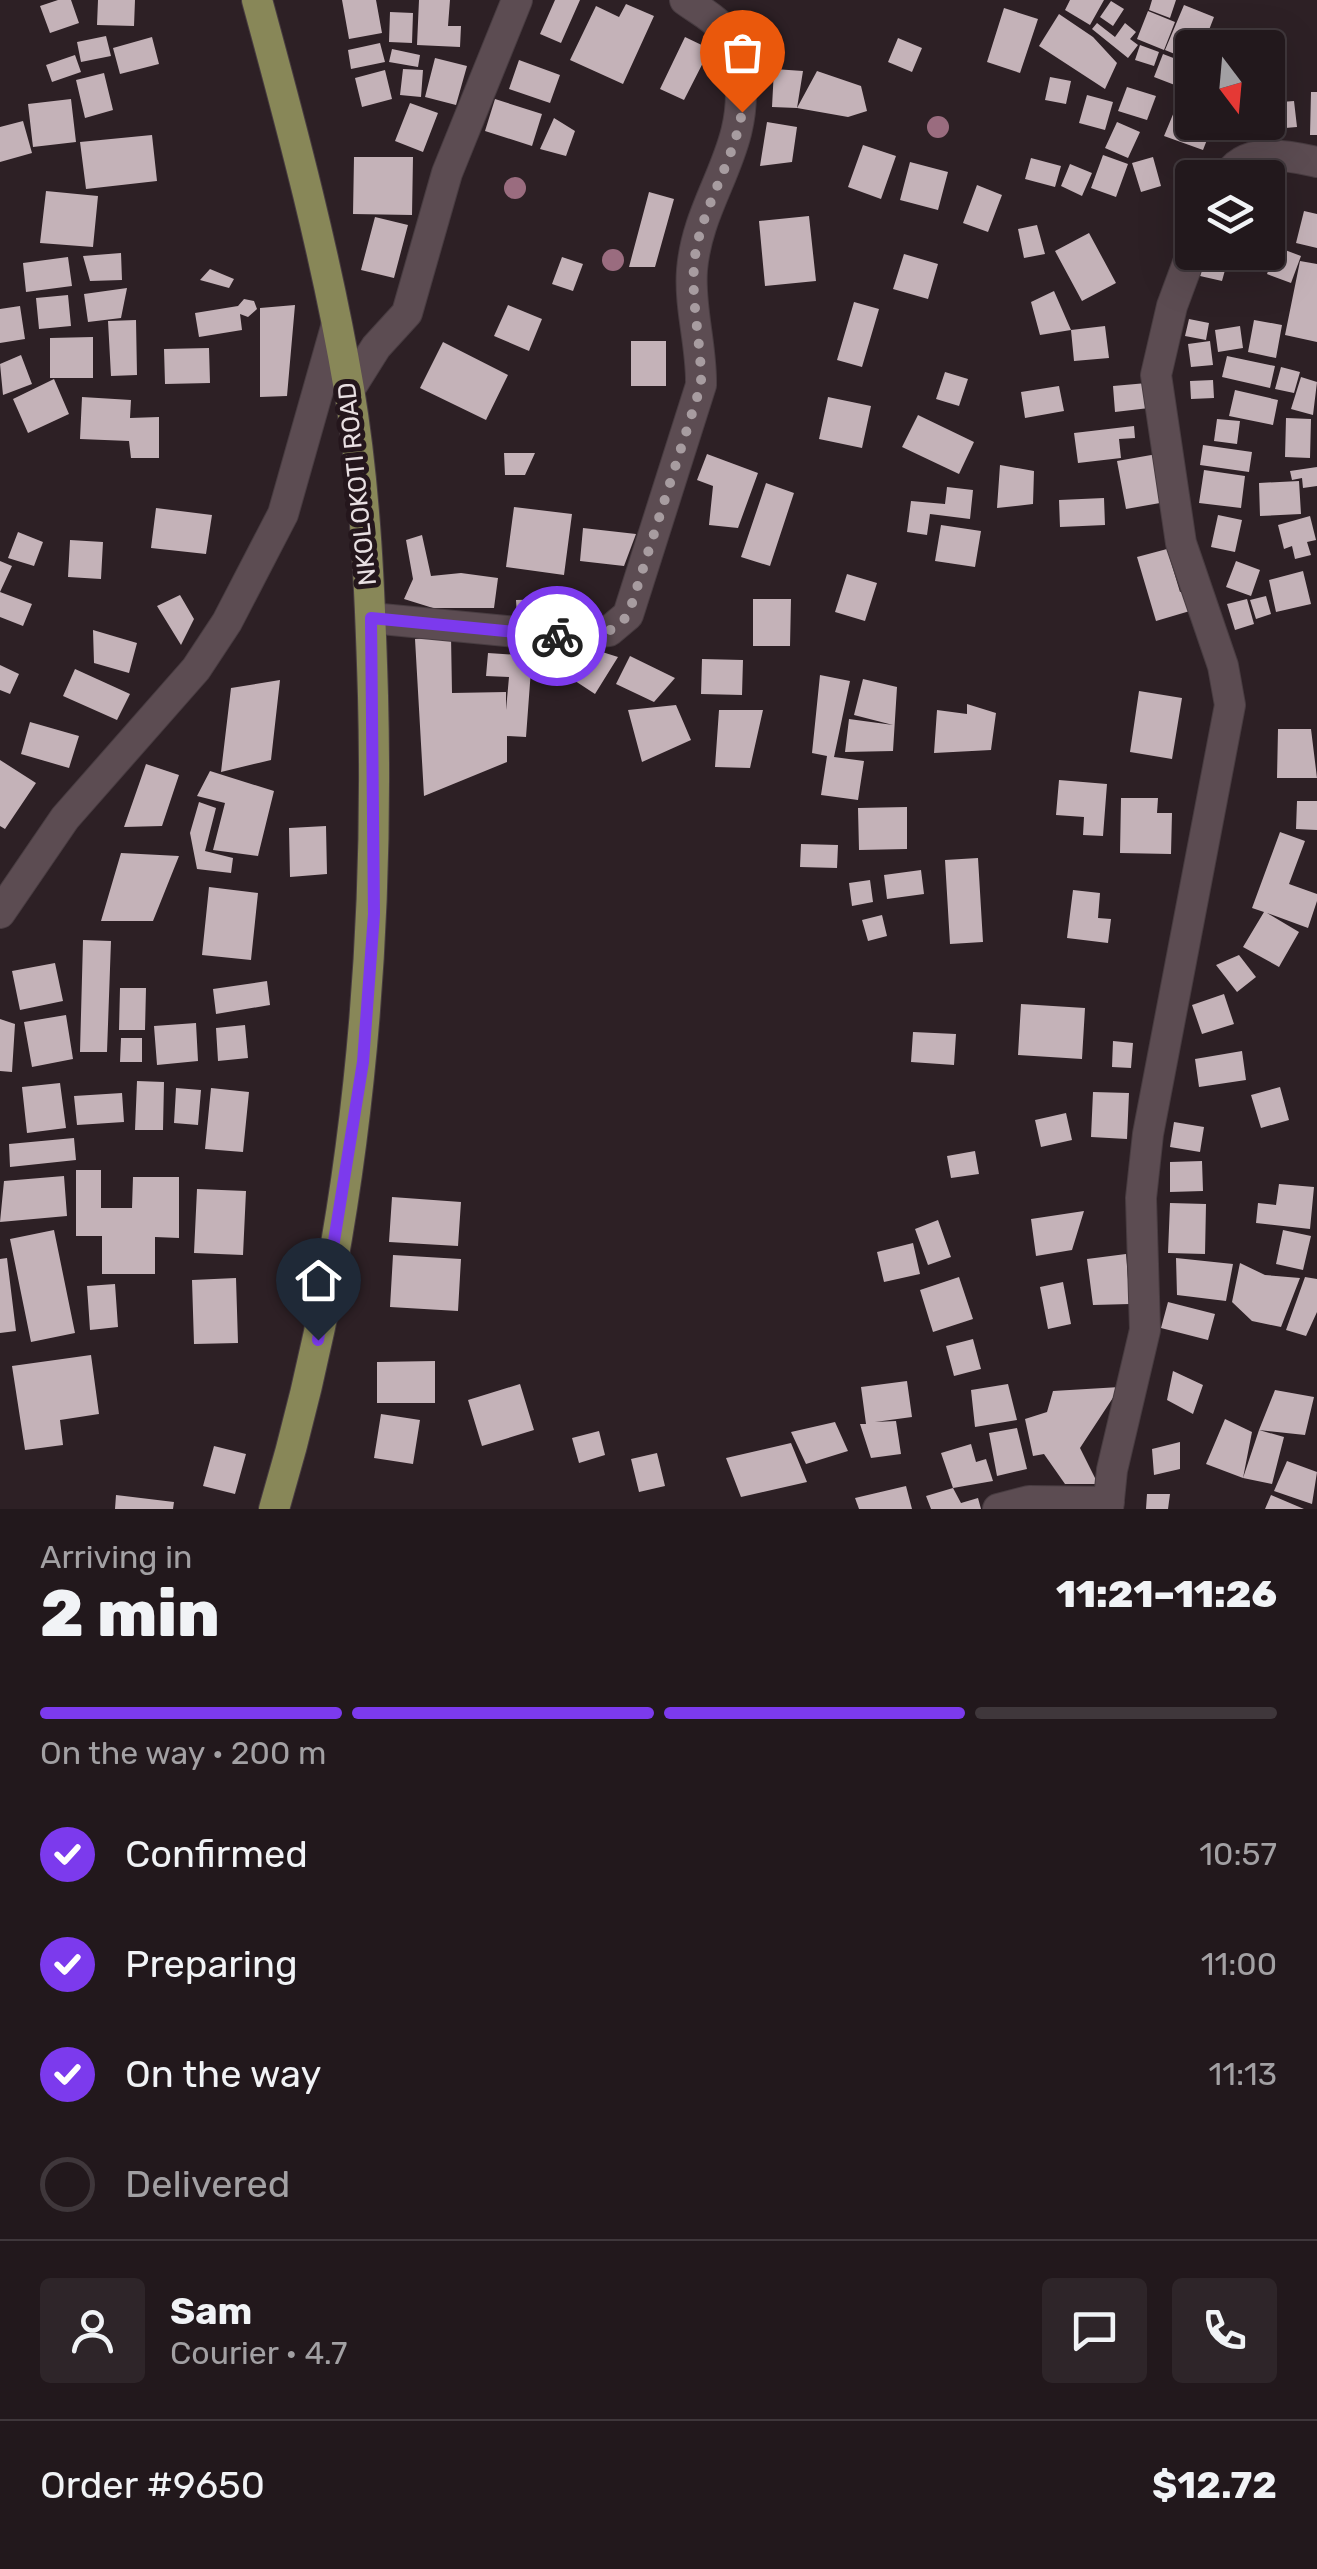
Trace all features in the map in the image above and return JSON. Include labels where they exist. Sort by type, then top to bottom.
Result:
[{"type":"main road","name":"NKOLOKOTI ROAD","points":[[257,0],[349,390],[371,618],[374,914],[363,1062],[326,1308],[274,1509]]},
{"type":"street","points":[[349,390],[376,347],[407,312],[448,172],[517,0]]},
{"type":"street","points":[[371,618],[558,636],[609,631],[628,616],[701,385],[702,346],[692,273],[697,241],[730,160],[742,112],[733,43],[720,25],[685,0]]},
{"type":"street","points":[[1249,160],[1260,155],[1317,162]]},
{"type":"street","points":[[998,1509],[1028,1501],[1108,1506],[1112,1470],[1145,1330],[1141,1198],[1148,1134],[1230,706],[1223,666],[1182,542],[1156,375],[1172,306],[1185,270]]},
{"type":"street","points":[[0,913],[65,818],[196,669],[228,622],[283,514],[336,326]]},
{"type":"building","points":[[71,0],[79,23],[50,33],[40,6]]},
{"type":"building","points":[[98,0],[135,0],[134,26],[97,25]]},
{"type":"building","points":[[342,0],[376,0],[382,33],[349,39]]},
{"type":"building","points":[[419,0],[450,0],[448,26],[461,26],[460,47],[417,45]]},
{"type":"building","points":[[555,0],[580,0],[561,43],[540,34]]},
{"type":"building","points":[[1070,0],[1104,0],[1090,25],[1065,10]]},
{"type":"building","points":[[1152,0],[1176,0],[1170,18],[1149,10]]},
{"type":"building","points":[[1111,1],[1124,9],[1113,26],[1100,17]]},
{"type":"building","points":[[626,4],[654,16],[623,84],[570,60],[596,6],[619,17]]},
{"type":"building","points":[[1184,5],[1214,17],[1209,30],[1175,30],[1175,54],[1165,50]]},
{"type":"building","points":[[1004,8],[1038,19],[1020,73],[987,62]]},
{"type":"building","points":[[1148,11],[1175,22],[1164,50],[1137,39]]},
{"type":"building","points":[[390,12],[413,13],[412,43],[389,42]]},
{"type":"building","points":[[1059,14],[1093,37],[1117,63],[1105,89],[1039,46]]},
{"type":"building","points":[[1097,23],[1115,37],[1125,23],[1136,32],[1130,39],[1138,45],[1128,58],[1092,29]]},
{"type":"building","points":[[106,36],[111,56],[81,62],[77,42]]},
{"type":"building","points":[[152,37],[159,64],[120,74],[113,48]]},
{"type":"building","points":[[685,37],[710,49],[684,100],[660,89]]},
{"type":"building","points":[[898,38],[922,48],[912,72],[888,62]]},
{"type":"building","points":[[380,43],[385,62],[351,69],[348,50]]},
{"type":"building","points":[[1140,45],[1159,52],[1154,66],[1135,60]]},
{"type":"building","points":[[392,49],[420,55],[418,67],[389,62]]},
{"type":"building","points":[[1163,54],[1175,59],[1175,85],[1154,77]]},
{"type":"building","points":[[75,55],[81,72],[52,82],[46,65]]},
{"type":"building","points":[[435,58],[467,66],[456,105],[425,97]]},
{"type":"building","points":[[519,60],[560,75],[550,103],[509,89]]},
{"type":"building","points":[[403,69],[423,70],[421,97],[400,95]]},
{"type":"building","points":[[774,69],[803,71],[797,108],[772,107]]},
{"type":"building","points":[[385,70],[392,99],[362,107],[355,78]]},
{"type":"building","points":[[817,71],[861,86],[867,111],[848,117],[797,108]]},
{"type":"building","points":[[104,73],[113,110],[85,118],[76,80]]},
{"type":"building","points":[[1050,77],[1071,81],[1066,104],[1045,100]]},
{"type":"building","points":[[1127,87],[1156,96],[1147,120],[1118,111]]},
{"type":"building","points":[[1311,92],[1317,92],[1317,135],[1310,135]]},
{"type":"building","points":[[1087,95],[1113,102],[1105,130],[1079,123]]},
{"type":"building","points":[[71,99],[76,142],[33,147],[28,104]]},
{"type":"building","points":[[495,99],[542,114],[532,146],[485,131]]},
{"type":"building","points":[[1294,101],[1297,127],[1285,128],[1285,102]]},
{"type":"building","points":[[410,103],[438,113],[423,152],[395,141]]},
{"type":"building","points":[[1174,112],[1175,112],[1175,140],[1164,136]]},
{"type":"building","points":[[554,118],[575,131],[566,156],[540,149]]},
{"type":"building","points":[[23,121],[32,153],[0,162],[0,127]]},
{"type":"building","points":[[767,122],[797,127],[792,162],[760,166]]},
{"type":"building","points":[[1117,122],[1140,132],[1128,158],[1105,148]]},
{"type":"building","points":[[152,135],[157,181],[86,189],[80,142]]},
{"type":"building","points":[[1175,140],[1207,140],[1203,150]]},
{"type":"building","points":[[863,145],[896,156],[881,199],[848,187]]},
{"type":"building","points":[[1103,155],[1128,164],[1116,197],[1091,188]]},
{"type":"building","points":[[354,157],[413,157],[412,215],[353,214]]},
{"type":"building","points":[[1153,157],[1161,186],[1141,192],[1132,163]]},
{"type":"building","points":[[1031,158],[1061,166],[1055,187],[1025,179]]},
{"type":"building","points":[[910,162],[948,172],[938,210],[900,200]]},
{"type":"building","points":[[1070,164],[1092,173],[1082,196],[1061,186]]},
{"type":"building","points":[[977,185],[1002,195],[988,232],[963,223]]},
{"type":"building","points":[[46,191],[98,196],[93,247],[40,243]]},
{"type":"building","points":[[649,192],[674,199],[655,267],[629,267]]},
{"type":"building","points":[[1304,211],[1317,214],[1317,248],[1296,243]]},
{"type":"building","points":[[809,216],[816,281],[765,286],[759,221]]},
{"type":"building","points":[[375,217],[408,225],[394,278],[361,270]]},
{"type":"building","points":[[1037,225],[1045,254],[1024,258],[1018,229]]},
{"type":"building","points":[[1089,233],[1116,283],[1082,301],[1055,251]]},
{"type":"building","points":[[1285,250],[1301,256],[1291,283],[1267,274],[1268,270],[1285,270]]},
{"type":"building","points":[[121,253],[122,280],[90,281],[83,256]]},
{"type":"building","points":[[904,254],[938,264],[928,299],[893,289]]},
{"type":"building","points":[[68,257],[72,286],[26,292],[23,263]]},
{"type":"building","points":[[562,257],[583,264],[573,291],[552,284]]},
{"type":"building","points":[[1300,261],[1317,264],[1317,342],[1285,335]]},
{"type":"building","points":[[210,269],[234,279],[229,288],[200,280]]},
{"type":"building","points":[[1202,270],[1225,270],[1222,281],[1200,276]]},
{"type":"building","points":[[127,288],[121,318],[88,322],[84,294]]},
{"type":"building","points":[[1054,291],[1071,330],[1040,335],[1031,302]]},
{"type":"building","points":[[68,295],[71,326],[39,329],[36,298]]},
{"type":"building","points":[[244,299],[254,301],[257,309],[248,317],[240,314],[242,330],[199,337],[195,313],[238,306]]},
{"type":"building","points":[[854,302],[879,309],[862,367],[837,360]]},
{"type":"building","points":[[295,305],[287,396],[260,397],[260,308]]},
{"type":"building","points":[[508,305],[542,319],[529,351],[494,336]]},
{"type":"building","points":[[20,306],[25,339],[0,343],[0,309]]},
{"type":"building","points":[[1189,319],[1209,323],[1206,340],[1185,336]]},
{"type":"building","points":[[136,320],[137,375],[111,376],[108,321]]},
{"type":"building","points":[[1254,320],[1282,325],[1276,358],[1248,352]]},
{"type":"building","points":[[1105,326],[1109,358],[1074,361],[1071,330]]},
{"type":"building","points":[[1240,326],[1243,348],[1218,352],[1215,330]]},
{"type":"building","points":[[93,337],[93,378],[50,378],[50,338]]},
{"type":"building","points":[[631,341],[666,341],[666,386],[631,386]]},
{"type":"building","points":[[1210,341],[1213,365],[1191,367],[1188,344]]},
{"type":"building","points":[[443,342],[508,375],[486,420],[420,388]]},
{"type":"building","points":[[209,348],[210,383],[165,384],[164,349]]},
{"type":"building","points":[[21,355],[32,384],[3,395],[0,364]]},
{"type":"building","points":[[1227,356],[1275,366],[1270,388],[1222,377]]},
{"type":"building","points":[[1281,367],[1300,372],[1294,393],[1275,389]]},
{"type":"building","points":[[945,372],[968,379],[959,406],[936,399]]},
{"type":"building","points":[[1301,377],[1317,382],[1313,415],[1291,409]]},
{"type":"building","points":[[54,379],[69,414],[28,433],[13,399]]},
{"type":"building","points":[[1213,380],[1214,398],[1191,399],[1190,381]]},
{"type":"building","points":[[1147,383],[1149,408],[1115,412],[1113,386]]},
{"type":"building","points":[[1059,386],[1064,411],[1025,418],[1021,392]]},
{"type":"building","points":[[1235,390],[1278,400],[1273,425],[1229,416]]},
{"type":"building","points":[[82,397],[131,400],[130,418],[159,417],[159,458],[131,458],[129,441],[80,439]]},
{"type":"building","points":[[828,397],[871,406],[862,448],[819,439]]},
{"type":"building","points":[[918,415],[974,442],[959,474],[902,447]]},
{"type":"building","points":[[1286,418],[1311,419],[1310,458],[1285,457]]},
{"type":"building","points":[[1217,419],[1240,421],[1237,444],[1214,441]]},
{"type":"building","points":[[1134,426],[1135,438],[1119,439],[1121,458],[1078,463],[1074,433]]},
{"type":"building","points":[[1203,445],[1252,452],[1249,472],[1200,465]]},
{"type":"building","points":[[504,453],[535,453],[525,475],[505,475]]},
{"type":"building","points":[[707,454],[758,473],[738,528],[709,525],[713,486],[697,480]]},
{"type":"building","points":[[1157,454],[1160,503],[1126,509],[1117,461]]},
{"type":"building","points":[[1000,465],[1034,471],[1033,504],[997,508]]},
{"type":"building","points":[[1317,467],[1317,486],[1303,488],[1302,478],[1292,480],[1290,471]]},
{"type":"building","points":[[1204,470],[1245,476],[1241,508],[1199,503]]},
{"type":"building","points":[[1299,481],[1301,514],[1260,516],[1259,483]]},
{"type":"building","points":[[766,483],[794,493],[770,566],[741,557]]},
{"type":"building","points":[[947,487],[973,490],[970,519],[930,514],[927,535],[907,532],[911,501],[945,504]]},
{"type":"building","points":[[1104,498],[1105,525],[1060,527],[1059,500]]},
{"type":"building","points":[[514,507],[572,514],[564,575],[506,567]]},
{"type":"building","points":[[156,508],[212,515],[206,554],[151,548]]},
{"type":"building","points":[[1218,515],[1242,520],[1235,552],[1211,547]]},
{"type":"building","points":[[1310,516],[1316,540],[1307,542],[1311,555],[1295,559],[1292,546],[1284,549],[1278,525]]},
{"type":"building","points":[[941,525],[981,531],[975,567],[935,561]]},
{"type":"building","points":[[583,528],[636,534],[624,566],[580,561]]},
{"type":"building","points":[[18,532],[43,542],[34,566],[8,558]]},
{"type":"building","points":[[422,535],[431,576],[461,573],[498,578],[494,608],[433,608],[404,599],[413,579],[406,540]]},
{"type":"building","points":[[70,540],[103,542],[101,579],[68,577]]},
{"type":"building","points":[[1167,549],[1180,592],[1194,588],[1200,608],[1156,621],[1137,557]]},
{"type":"building","points":[[0,561],[12,566],[0,592]]},
{"type":"building","points":[[1236,561],[1260,570],[1251,596],[1226,587]]},
{"type":"building","points":[[1303,571],[1311,604],[1276,612],[1269,580]]},
{"type":"building","points":[[847,574],[877,583],[865,621],[835,612]]},
{"type":"building","points":[[0,592],[32,604],[23,626],[0,617]]},
{"type":"building","points":[[180,595],[194,619],[181,645],[157,606]]},
{"type":"building","points":[[1266,596],[1271,614],[1256,619],[1250,600]]},
{"type":"building","points":[[556,599],[556,615],[517,616],[516,600]]},
{"type":"building","points":[[753,599],[791,599],[790,646],[753,646]]},
{"type":"building","points":[[1247,599],[1254,624],[1235,630],[1227,604]]},
{"type":"building","points":[[93,630],[137,643],[129,673],[94,663]]},
{"type":"building","points":[[451,636],[452,693],[506,692],[506,710],[509,677],[486,676],[488,653],[532,656],[526,737],[507,736],[507,762],[424,796],[415,639]]},
{"type":"building","points":[[580,645],[618,657],[595,694],[563,673]]},
{"type":"building","points":[[630,656],[675,678],[654,702],[616,684]]},
{"type":"building","points":[[702,659],[743,660],[742,695],[701,694]]},
{"type":"building","points":[[0,665],[19,674],[10,694],[0,690]]},
{"type":"building","points":[[75,669],[130,694],[117,720],[63,696]]},
{"type":"building","points":[[820,675],[850,681],[834,757],[864,761],[858,800],[821,795],[827,756],[812,753]]},
{"type":"building","points":[[863,679],[897,687],[893,751],[845,752],[849,719],[893,725],[854,715]]},
{"type":"building","points":[[280,680],[271,760],[221,772],[231,688]]},
{"type":"building","points":[[1139,691],[1182,698],[1172,759],[1130,752]]},
{"type":"building","points":[[967,704],[996,713],[991,750],[934,753],[937,710],[967,714]]},
{"type":"building","points":[[676,705],[691,740],[642,762],[628,710]]},
{"type":"building","points":[[719,710],[763,710],[750,768],[715,767]]},
{"type":"building","points":[[30,722],[79,736],[69,768],[21,754]]},
{"type":"building","points":[[1278,729],[1311,729],[1317,778],[1277,778]]},
{"type":"building","points":[[0,760],[36,783],[5,829],[0,826]]},
{"type":"building","points":[[146,764],[179,775],[162,826],[124,827]]},
{"type":"building","points":[[210,771],[274,791],[258,856],[213,850],[225,803],[197,796]]},
{"type":"building","points":[[1059,780],[1107,784],[1103,836],[1083,835],[1084,817],[1056,815]]},
{"type":"building","points":[[1121,798],[1158,798],[1157,813],[1172,813],[1171,854],[1120,853]]},
{"type":"building","points":[[1297,801],[1317,801],[1317,830],[1296,829]]},
{"type":"building","points":[[199,802],[216,808],[205,851],[233,858],[231,873],[197,869],[190,833]]},
{"type":"building","points":[[907,807],[907,849],[859,850],[858,808]]},
{"type":"building","points":[[326,826],[327,874],[290,877],[289,828]]},
{"type":"building","points":[[1280,832],[1305,841],[1289,884],[1317,894],[1317,901],[1308,928],[1267,913],[1299,932],[1279,967],[1243,947],[1264,912],[1252,908]]},
{"type":"building","points":[[801,844],[838,845],[837,868],[800,867]]},
{"type":"building","points":[[121,853],[179,856],[153,921],[101,921]]},
{"type":"building","points":[[978,858],[983,942],[950,944],[945,860]]},
{"type":"building","points":[[921,870],[924,894],[887,899],[884,875]]},
{"type":"building","points":[[870,880],[873,902],[852,906],[849,883]]},
{"type":"building","points":[[209,887],[258,893],[251,960],[202,955]]},
{"type":"building","points":[[1073,890],[1100,893],[1098,918],[1111,919],[1108,943],[1067,938]]},
{"type":"building","points":[[882,915],[887,936],[868,941],[862,920]]},
{"type":"building","points":[[83,940],[111,941],[107,1052],[80,1052]]},
{"type":"building","points":[[1239,955],[1256,977],[1237,992],[1216,965]]},
{"type":"building","points":[[55,963],[63,1001],[20,1010],[12,971]]},
{"type":"building","points":[[267,981],[270,1005],[216,1014],[213,989]]},
{"type":"building","points":[[120,988],[146,988],[145,1030],[119,1030]]},
{"type":"building","points":[[1224,994],[1234,1024],[1202,1034],[1192,1005]]},
{"type":"building","points":[[1021,1004],[1085,1008],[1082,1059],[1018,1055]]},
{"type":"building","points":[[66,1015],[73,1059],[32,1067],[24,1022]]},
{"type":"building","points":[[0,1019],[15,1024],[12,1072],[0,1071]]},
{"type":"building","points":[[196,1023],[198,1061],[157,1065],[154,1026]]},
{"type":"building","points":[[245,1025],[248,1058],[218,1061],[216,1028]]},
{"type":"building","points":[[913,1032],[956,1034],[954,1065],[911,1062]]},
{"type":"building","points":[[121,1038],[142,1038],[142,1062],[120,1062]]},
{"type":"building","points":[[1113,1041],[1133,1043],[1131,1068],[1112,1067]]},
{"type":"building","points":[[1242,1051],[1246,1080],[1199,1087],[1195,1059]]},
{"type":"building","points":[[137,1081],[164,1082],[163,1130],[135,1130]]},
{"type":"building","points":[[60,1083],[66,1128],[27,1133],[22,1087]]},
{"type":"building","points":[[1280,1087],[1289,1120],[1261,1128],[1251,1095]]},
{"type":"building","points":[[176,1088],[201,1090],[198,1125],[174,1123]]},
{"type":"building","points":[[211,1088],[249,1092],[243,1152],[205,1149]]},
{"type":"building","points":[[1093,1092],[1129,1093],[1127,1139],[1091,1137]]},
{"type":"building","points":[[122,1093],[124,1122],[77,1125],[74,1096]]},
{"type":"building","points":[[1066,1113],[1072,1140],[1041,1147],[1035,1120]]},
{"type":"building","points":[[1174,1122],[1204,1127],[1200,1152],[1170,1147]]},
{"type":"building","points":[[74,1138],[76,1160],[10,1167],[9,1144]]},
{"type":"building","points":[[975,1151],[979,1174],[951,1178],[947,1156]]},
{"type":"building","points":[[1202,1161],[1203,1191],[1170,1192],[1170,1162]]},
{"type":"building","points":[[76,1170],[101,1170],[101,1208],[132,1208],[133,1177],[179,1177],[179,1238],[155,1237],[155,1274],[102,1274],[102,1236],[76,1236]]},
{"type":"building","points":[[64,1176],[67,1216],[0,1222],[4,1181]]},
{"type":"building","points":[[1279,1184],[1314,1187],[1310,1229],[1256,1223],[1258,1203],[1276,1205]]},
{"type":"building","points":[[197,1189],[246,1191],[243,1255],[194,1253]]},
{"type":"building","points":[[392,1197],[461,1202],[458,1246],[389,1242]]},
{"type":"building","points":[[1170,1203],[1206,1204],[1205,1254],[1168,1253]]},
{"type":"building","points":[[1084,1211],[1072,1250],[1036,1256],[1031,1219]]},
{"type":"building","points":[[938,1220],[951,1257],[928,1265],[915,1229]]},
{"type":"building","points":[[54,1230],[75,1333],[31,1342],[10,1239]]},
{"type":"building","points":[[1283,1230],[1311,1236],[1303,1270],[1276,1264]]},
{"type":"building","points":[[913,1243],[920,1274],[884,1282],[877,1252]]},
{"type":"building","points":[[1126,1254],[1130,1304],[1093,1305],[1087,1259]]},
{"type":"building","points":[[393,1255],[461,1259],[458,1311],[390,1307]]},
{"type":"building","points":[[7,1258],[16,1331],[0,1333],[0,1259]]},
{"type":"building","points":[[1176,1258],[1233,1264],[1226,1301],[1177,1295]]},
{"type":"building","points":[[1240,1263],[1265,1275],[1300,1278],[1281,1327],[1252,1321],[1232,1302]]},
{"type":"building","points":[[959,1277],[973,1319],[933,1332],[920,1290]]},
{"type":"building","points":[[1305,1277],[1317,1279],[1317,1312],[1306,1336],[1286,1330]]},
{"type":"building","points":[[236,1278],[238,1343],[194,1344],[192,1280]]},
{"type":"building","points":[[1063,1282],[1071,1324],[1048,1329],[1040,1287]]},
{"type":"building","points":[[115,1284],[118,1327],[90,1330],[87,1286]]},
{"type":"building","points":[[1168,1302],[1215,1314],[1208,1340],[1161,1328]]},
{"type":"building","points":[[973,1339],[981,1369],[954,1376],[946,1346]]},
{"type":"building","points":[[91,1355],[99,1414],[60,1420],[63,1445],[25,1450],[12,1366]]},
{"type":"building","points":[[435,1361],[435,1403],[377,1403],[377,1362]]},
{"type":"building","points":[[1173,1371],[1203,1385],[1193,1414],[1167,1400]]},
{"type":"building","points":[[907,1381],[912,1417],[875,1422],[896,1421],[901,1454],[871,1458],[860,1424],[866,1424],[861,1387]]},
{"type":"building","points":[[520,1384],[534,1430],[482,1446],[468,1400]]},
{"type":"building","points":[[1008,1384],[1017,1420],[975,1427],[971,1390]]},
{"type":"building","points":[[1120,1387],[1080,1448],[1098,1484],[1065,1484],[1044,1454],[1033,1456],[1025,1419],[1047,1412],[1053,1391]]},
{"type":"building","points":[[1275,1390],[1314,1397],[1305,1435],[1259,1430]]},
{"type":"building","points":[[381,1414],[420,1420],[413,1464],[374,1458]]},
{"type":"building","points":[[1225,1419],[1252,1432],[1243,1478],[1206,1464]]},
{"type":"building","points":[[835,1422],[848,1451],[806,1464],[791,1432]]},
{"type":"building","points":[[1017,1428],[1027,1469],[997,1476],[989,1433]]},
{"type":"building","points":[[1259,1430],[1284,1437],[1272,1484],[1243,1478]]},
{"type":"building","points":[[599,1431],[605,1455],[579,1463],[572,1438]]},
{"type":"building","points":[[1180,1442],[1180,1469],[1154,1475],[1152,1449]]},
{"type":"building","points":[[791,1443],[807,1482],[741,1497],[726,1458]]},
{"type":"building","points":[[971,1444],[976,1462],[986,1459],[993,1481],[953,1488],[941,1453]]},
{"type":"building","points":[[214,1446],[246,1454],[235,1494],[203,1486]]},
{"type":"building","points":[[657,1453],[665,1486],[639,1492],[631,1459]]},
{"type":"building","points":[[1287,1461],[1317,1472],[1312,1504],[1274,1491]]},
{"type":"building","points":[[906,1486],[912,1509],[859,1509],[855,1498]]},
{"type":"building","points":[[953,1488],[961,1503],[978,1498],[981,1509],[931,1509],[926,1496]]},
{"type":"building","points":[[1147,1494],[1170,1494],[1168,1509],[1146,1509]]},
{"type":"building","points":[[116,1495],[174,1502],[173,1509],[115,1509]]},
{"type":"building","points":[[1271,1495],[1304,1509],[1265,1509]]},
{"type":"way so far","points":[[557,636],[609,631],[628,616],[701,385],[702,346],[692,273],[697,241],[738,138],[742,112]]},
{"type":"route","points":[[318,1340],[363,1062],[374,914],[371,618],[557,636]]}]
